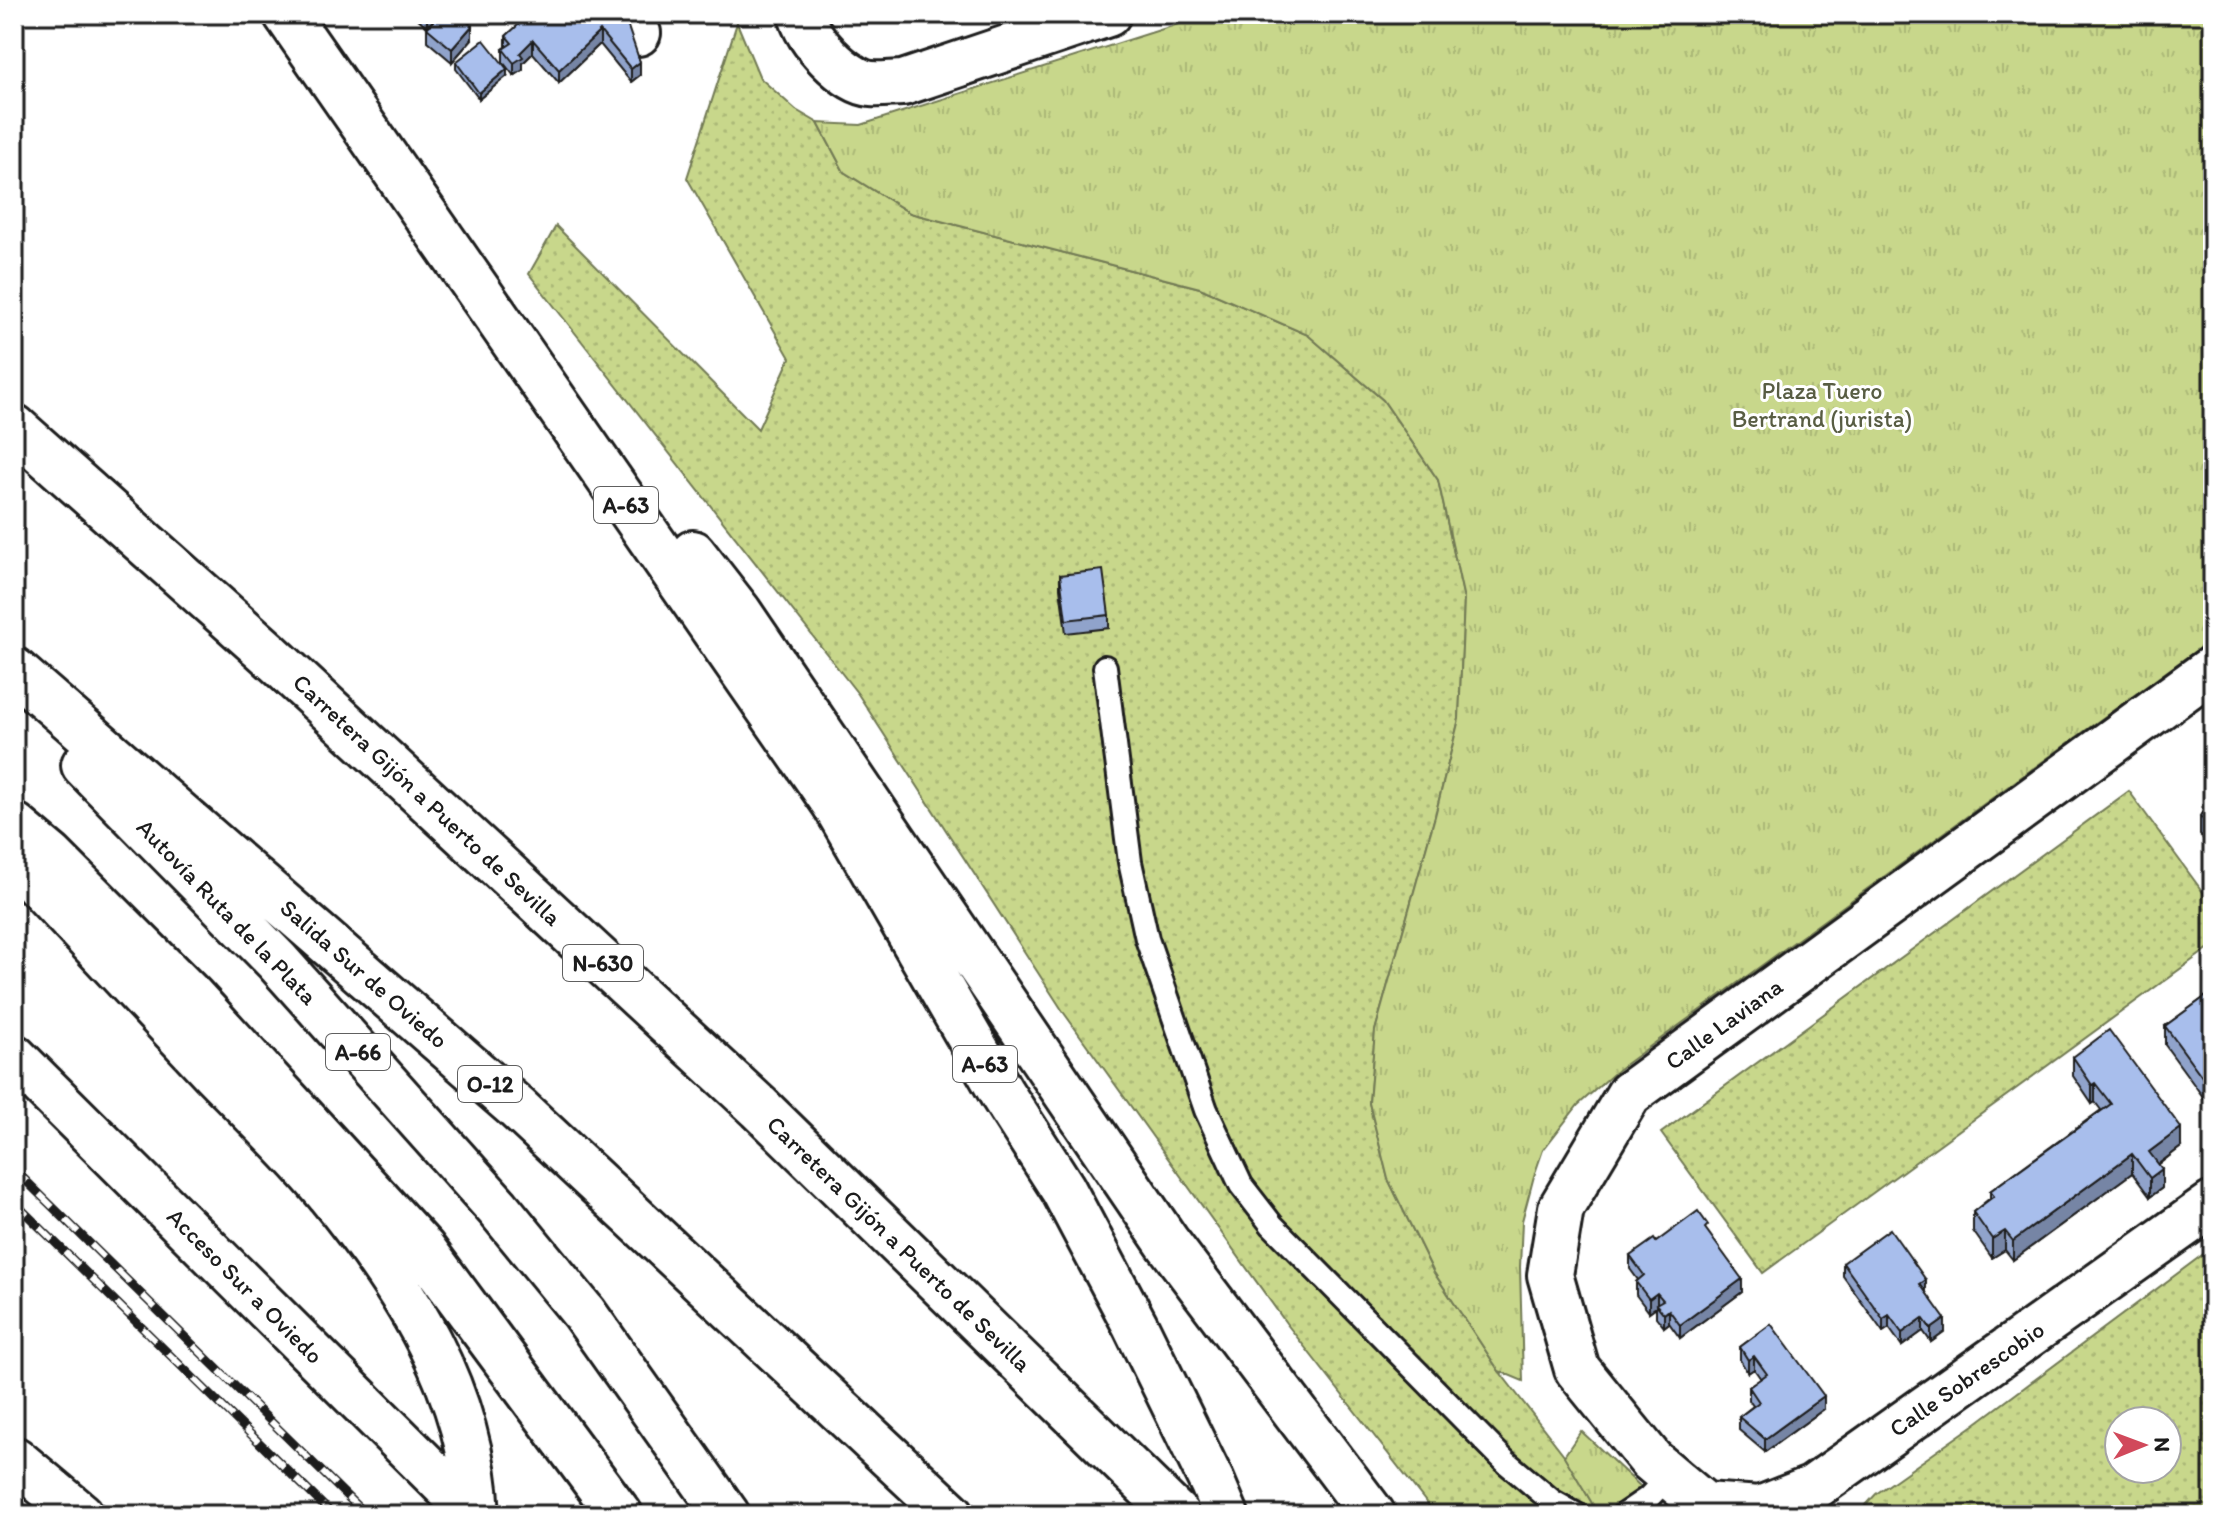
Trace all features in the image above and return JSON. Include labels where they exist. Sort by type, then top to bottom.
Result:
[{"type":"main road","name":"A-63","points":[[286,14],[834,803],[1002,1094],[1063,1189],[1135,1325],[1226,1515]]},
{"type":"main road","points":[[802,20],[834,64],[868,85],[903,83],[1108,14]]},
{"type":"main road","points":[[419,206],[739,612],[1167,1242],[1373,1515]]},
{"type":"main road","name":"Carretera Gijón a Puerto de Sevilla","points":[[14,427],[267,652],[760,1108],[1177,1515]]},
{"type":"main road","name":"Calle Laviana","points":[[1710,1510],[1651,1460],[1577,1369],[1550,1275],[1561,1208],[1629,1094],[2213,668]]},
{"type":"main road","name":"Salida Sur de Oviedo","points":[[14,670],[516,1107],[952,1515]]},
{"type":"main road","name":"Autovía Ruta de la Plata","points":[[14,695],[277,961],[498,1208],[584,1313],[727,1515]]},
{"type":"main road","points":[[14,825],[51,856],[192,997],[423,1249],[612,1503]]},
{"type":"main road","points":[[14,859],[326,1191],[386,1270],[442,1365],[460,1410],[469,1449],[476,1515]]},
{"type":"main road","name":"Acceso Sur a Oviedo","points":[[14,1057],[476,1515]]},
{"type":"main road","name":"Calle Sobrescobio","points":[[1710,1510],[1760,1509],[1813,1488],[2213,1204]]},
{"type":"main road","points":[[14,1459],[81,1515]]},
{"type":"lane","points":[[1105,667],[1130,862],[1147,939],[1206,1110],[1241,1185],[1272,1225],[1507,1463],[1552,1501],[1577,1515]]},
{"type":"lane","points":[[1623,1515],[1648,1498],[1669,1476]]},
{"type":"green space","name":"Plaza Tuero Bertrand (jurista)","points":[[1210,14],[2213,14],[2213,638],[1619,1069],[1578,1105],[1543,1150],[1522,1221],[1523,1381],[1499,1371],[1433,1271],[1388,1179],[1369,1103],[1375,1031],[1459,719],[1464,599],[1438,480],[1383,400],[1308,335],[1200,288],[910,213],[844,172],[818,123],[861,125]]},
{"type":"green space","points":[[737,23],[760,78],[796,110],[818,123],[844,172],[910,213],[1200,288],[1308,335],[1383,400],[1438,480],[1464,599],[1459,719],[1375,1031],[1369,1103],[1388,1179],[1433,1271],[1499,1371],[1564,1455],[1599,1515],[1436,1515],[1286,1323],[1064,1013],[858,694],[529,274],[556,226],[758,429],[790,358],[687,178]]},
{"type":"green space","points":[[2129,791],[2213,906],[2213,945],[1763,1273],[1661,1133]]},
{"type":"green space","points":[[2213,1247],[2213,1515],[1857,1515],[1876,1494]]},
{"type":"green space","points":[[1581,1431],[1671,1515],[1599,1515],[1564,1456]]},
{"type":"building","points":[[439,14],[459,14],[472,26],[452,49],[427,28]]},
{"type":"building","points":[[530,14],[619,14],[627,24],[640,62],[631,69],[600,31],[559,70],[533,40],[520,53],[523,57],[514,63],[503,49],[512,43],[506,36]]},
{"type":"building","points":[[484,40],[507,69],[479,93],[456,62]]},
{"type":"building","points":[[1103,570],[1109,615],[1066,620],[1060,575]]},
{"type":"building","points":[[2213,797],[2213,831],[2200,816]]},
{"type":"building","points":[[2213,991],[2213,1077],[2206,1082],[2165,1026]]},
{"type":"building","points":[[2109,1030],[2181,1128],[2149,1152],[2162,1169],[2150,1178],[2132,1154],[2013,1241],[2005,1231],[1992,1239],[1973,1212],[1994,1196],[1990,1191],[2111,1104],[2095,1083],[2092,1085],[2073,1057]]},
{"type":"building","points":[[1698,1211],[1708,1225],[1705,1228],[1742,1279],[1680,1325],[1669,1310],[1664,1314],[1656,1304],[1663,1300],[1657,1293],[1649,1299],[1636,1282],[1644,1275],[1630,1256],[1654,1239],[1656,1242]]},
{"type":"building","points":[[1890,1229],[1926,1280],[1920,1284],[1945,1319],[1931,1329],[1923,1318],[1902,1333],[1889,1315],[1883,1319],[1843,1263]]},
{"type":"building","points":[[1771,1324],[1824,1396],[1765,1439],[1739,1417],[1759,1402],[1749,1387],[1767,1374],[1754,1356],[1748,1360],[1740,1347]]},
{"type":"railway","points":[[14,1169],[366,1515]]},
{"type":"railway","points":[[14,1202],[333,1515]]}]
